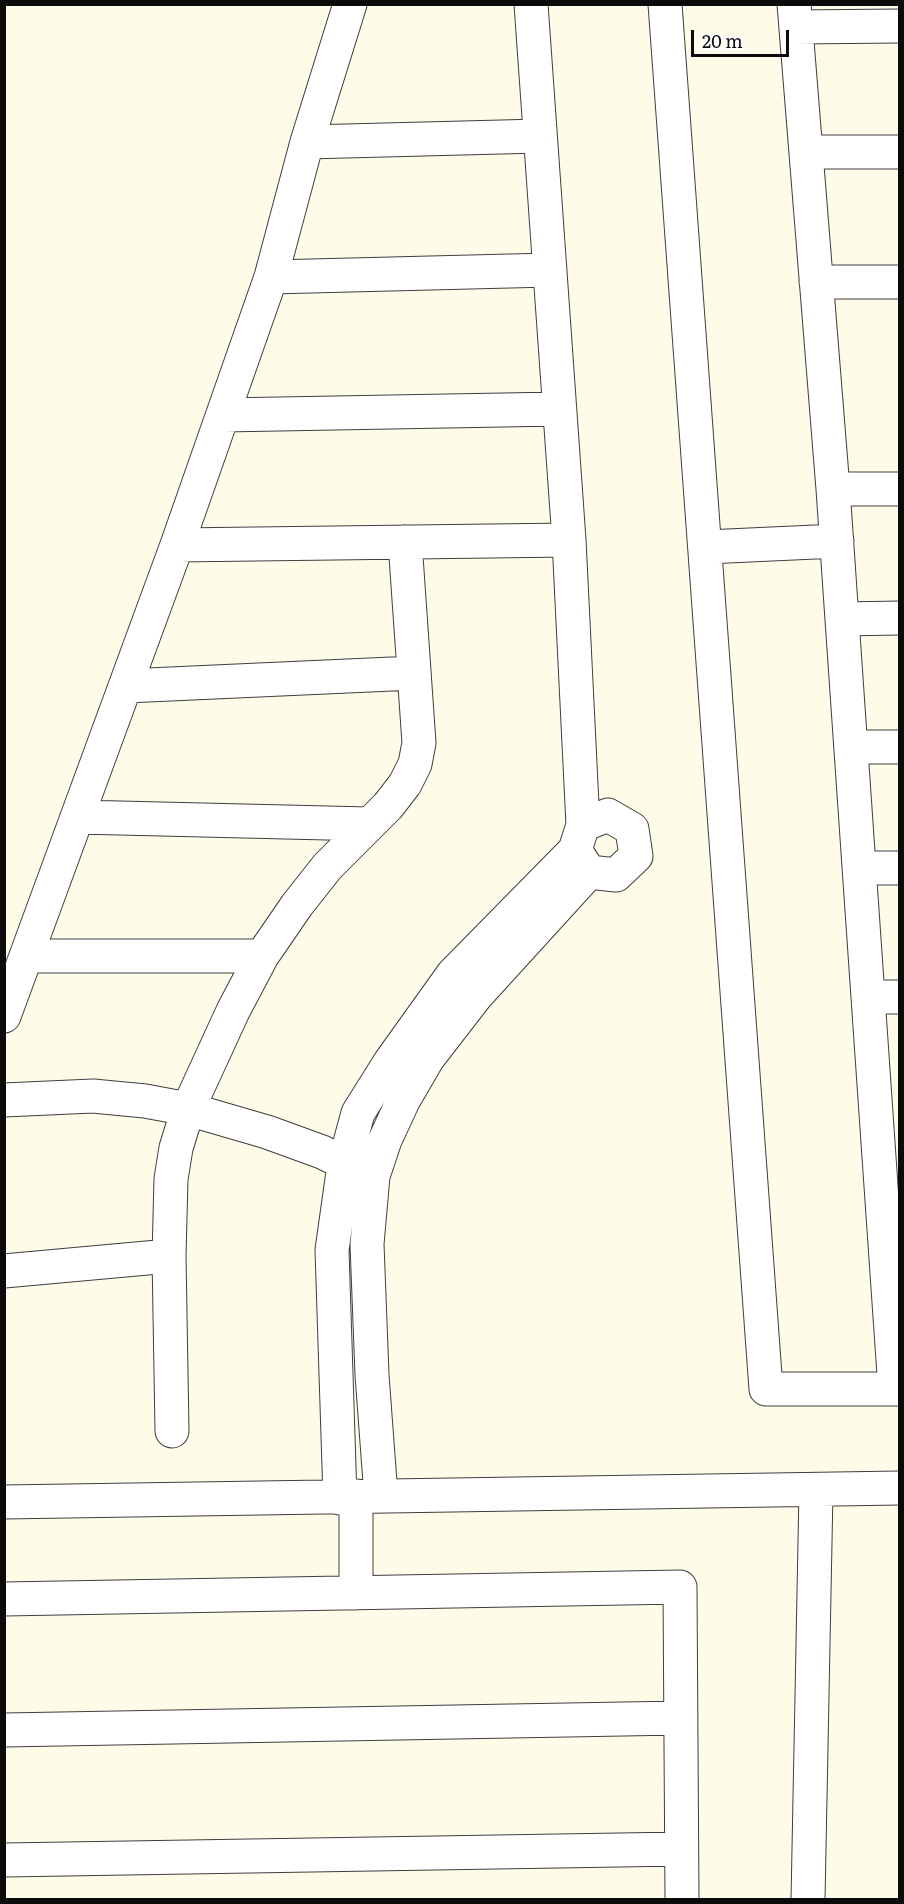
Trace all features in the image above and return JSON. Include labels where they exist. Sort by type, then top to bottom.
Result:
[{"type":"street","points":[[4,1016],[177,545],[271,277],[308,142],[350,5],[375,4]]},
{"type":"street","points":[[356,1593],[359,1497],[332,1250],[358,1170],[398,1111],[428,1058],[476,996],[582,849],[569,540],[531,4]]},
{"type":"street","points":[[665,4],[766,1389],[897,1389],[884,997],[859,868],[837,541],[795,16],[900,26]]},
{"type":"street","points":[[308,142],[540,136]]},
{"type":"street","points":[[806,152],[900,152]]},
{"type":"street","points":[[271,277],[550,270]]},
{"type":"street","points":[[816,282],[900,282]]},
{"type":"street","points":[[223,415],[559,409]]},
{"type":"street","points":[[833,489],[900,489]]},
{"type":"street","points":[[177,545],[569,540]]},
{"type":"street","points":[[706,547],[837,541]]},
{"type":"street","points":[[172,1431],[169,1256],[171,1179],[176,1148],[188,1109],[233,1011],[262,956],[297,905],[327,867],[405,784],[415,764],[418,743],[405,542]]},
{"type":"street","points":[[842,619],[900,618]]},
{"type":"street","points":[[126,686],[414,673]]},
{"type":"street","points":[[851,747],[900,747]]},
{"type":"street","points":[[78,817],[369,824]]},
{"type":"street","points":[[859,868],[900,868]]},
{"type":"street","points":[[26,956],[262,956]]},
{"type":"street","points":[[4,1100],[93,1096],[145,1101],[188,1109],[278,1136],[322,1152],[358,1170]]},
{"type":"street","points":[[4,1271],[169,1256]]},
{"type":"street","points":[[4,1502],[900,1488]]},
{"type":"street","points":[[808,1899],[816,1491]]},
{"type":"street","points":[[4,1599],[680,1587],[682,1899]]},
{"type":"street","points":[[4,1730],[680,1718]]},
{"type":"street","points":[[4,1860],[681,1850]]}]
